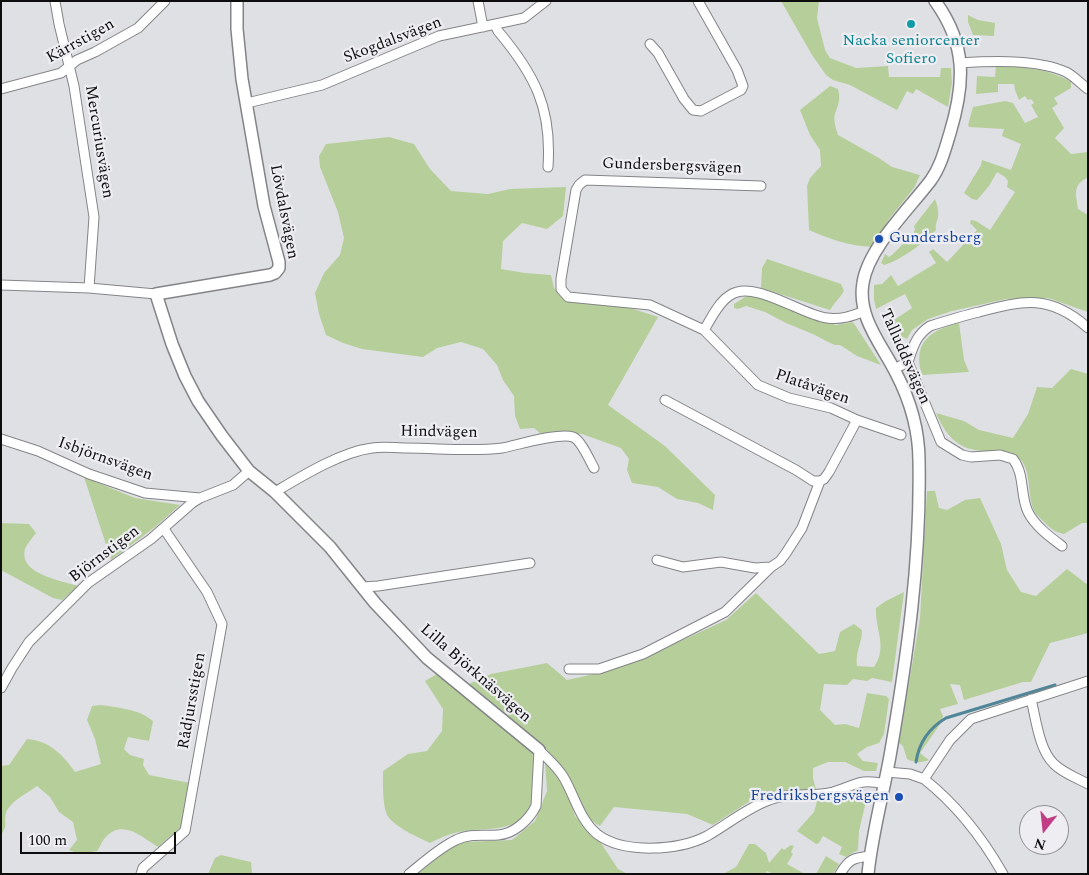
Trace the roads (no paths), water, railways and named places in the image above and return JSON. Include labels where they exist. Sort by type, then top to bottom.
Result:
[{"type":"street","name":"Mercuriusvägen","points":[[55,1],[58,24],[70,66],[94,217],[89,288]]},
{"type":"street","name":"Kärrstigen","points":[[1,89],[62,73],[77,60],[138,28],[165,1]]},
{"type":"street","name":"Lövdalsvägen","points":[[1,284],[89,288],[156,294],[275,273],[279,268],[279,262],[264,206],[242,79],[237,29],[237,1]]},
{"type":"street","points":[[478,1],[483,27]]},
{"type":"street","name":"Skogdalsvägen","points":[[247,103],[322,85],[431,39],[524,18],[546,1]]},
{"type":"street","points":[[650,44],[658,53],[684,99],[693,110],[702,111],[741,90],[741,80],[737,70],[698,1]]},
{"type":"street","name":"Talluddsvägen","points":[[868,874],[911,628],[917,563],[919,460],[911,407],[894,369],[876,338],[865,311],[863,284],[870,262],[889,233],[932,178],[940,164],[956,112],[962,80],[960,62],[949,22],[935,1]]},
{"type":"street","points":[[495,24],[498,31],[525,65],[540,97],[548,128],[548,166]]},
{"type":"street","points":[[960,62],[1038,65],[1067,72],[1088,90]]},
{"type":"street","name":"Gundersbergsvägen","points":[[704,330],[650,305],[568,297],[564,294],[560,283],[576,190],[585,180],[761,186]]},
{"type":"street","points":[[704,330],[728,296],[745,291],[768,296],[826,318],[846,318],[865,311]]},
{"type":"street","name":"Lilla Björknäsvägen","points":[[156,294],[172,344],[198,401],[249,471],[275,492],[330,547],[375,603],[427,658],[539,750],[558,768],[584,820],[598,835],[610,841],[634,848],[667,846],[699,839],[771,799],[833,792],[860,782],[870,781],[884,784]]},
{"type":"street","points":[[1062,546],[1046,534],[1027,511],[1019,472],[1013,459],[1000,455],[971,457],[962,455],[941,442],[908,362],[916,338],[930,326],[1007,304],[1029,302],[1043,304],[1068,313],[1088,328]]},
{"type":"street","name":"Platåvägen","points":[[704,330],[758,385],[789,398],[831,408],[857,420],[902,434]]},
{"type":"street","points":[[894,369],[908,362]]},
{"type":"street","points":[[665,400],[813,481],[824,479],[857,420]]},
{"type":"street","name":"Hindvägen","points":[[275,492],[307,473],[337,459],[370,448],[472,450],[503,448],[535,440],[572,437],[579,441],[594,468]]},
{"type":"street","name":"Isbjörnsvägen","points":[[1,439],[38,451],[89,474],[145,493],[200,498]]},
{"type":"street","name":"Björnstigen","points":[[1,688],[29,642],[88,583],[164,529],[200,498],[233,485],[249,471]]},
{"type":"street","points":[[569,670],[599,668],[643,654],[725,612],[771,567],[780,561],[802,528],[820,481]]},
{"type":"street","name":"Rådjursstigen","points":[[141,874],[143,868],[185,831],[222,624],[207,592],[164,529]]},
{"type":"street","points":[[657,560],[683,566],[722,562],[763,568],[771,567]]},
{"type":"street","points":[[362,586],[378,586],[530,563]]},
{"type":"street","points":[[924,779],[950,740],[971,719],[1088,681]]},
{"type":"street","points":[[1031,699],[1041,741],[1051,759],[1061,770],[1088,784]]},
{"type":"street","points":[[409,874],[435,853],[457,839],[473,836],[500,835],[522,825],[533,813],[536,806],[539,750]]},
{"type":"street","points":[[887,772],[910,774],[924,779],[951,802],[965,818],[1003,874]]},
{"type":"street","points":[[840,874],[850,860],[870,856]]},
{"type":"waterway","points":[[916,762],[917,755],[926,736],[946,718],[1055,685]]},
{"type":"place","name":"Nacka seniorcenter Sofiero","points":[[911,24]]},
{"type":"place","name":"Gundersberg","points":[[879,239]]},
{"type":"place","name":"Fredriksbergsvägen","points":[[899,797]]}]
